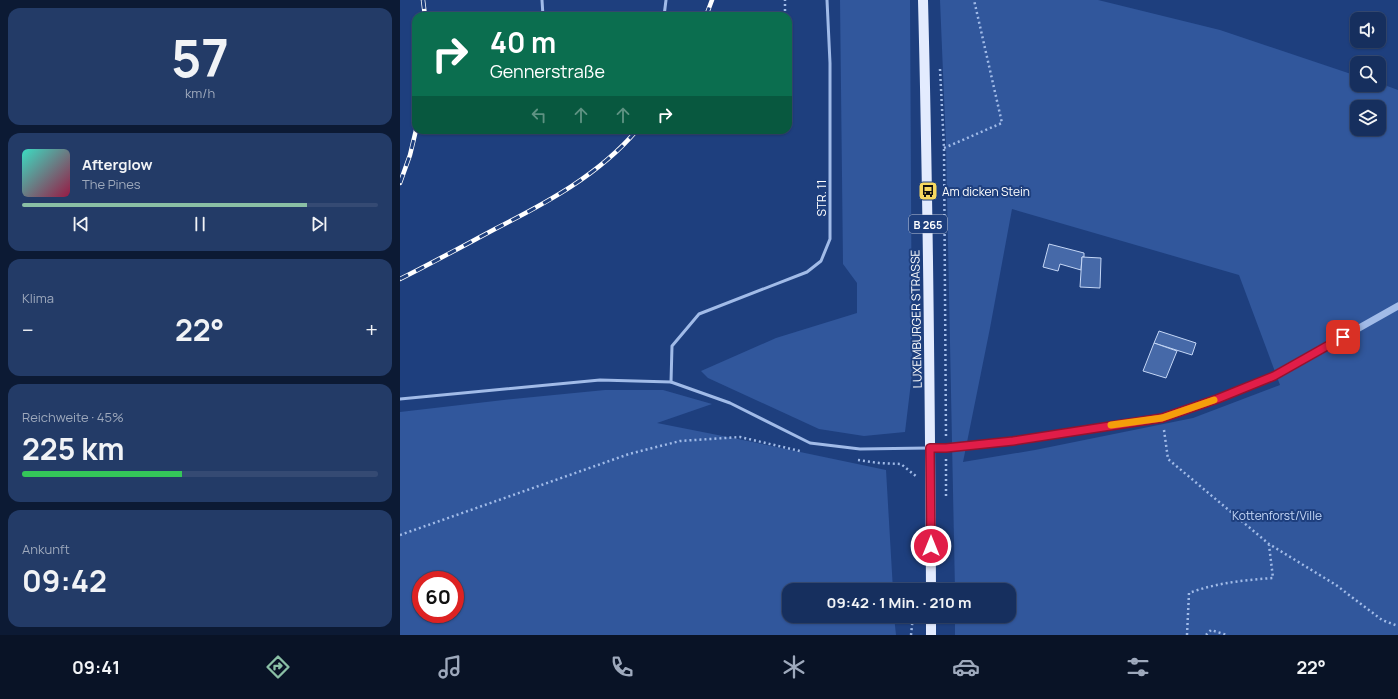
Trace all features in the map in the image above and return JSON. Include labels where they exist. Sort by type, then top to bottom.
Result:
[{"type":"main road","name":"LUXEMBURGER STRASSE","points":[[923,0],[931,583]]},
{"type":"main road","points":[[931,623],[931,635]]},
{"type":"street","points":[[930,448],[946,448],[1013,441],[1162,418],[1217,399],[1274,376],[1398,306]]},
{"type":"lane","points":[[542,0],[543,12]]},
{"type":"lane","points":[[664,12],[666,0]]},
{"type":"lane","name":"STR. 11","points":[[671,382],[672,346],[699,314],[808,272],[821,261],[830,239],[830,62],[827,0]]},
{"type":"lane","points":[[400,400],[600,380],[671,382],[730,403],[810,443],[860,449],[930,448]]},
{"type":"path","points":[[785,0],[785,12]]},
{"type":"path","points":[[926,150],[944,148],[1002,124],[974,0]]},
{"type":"path","points":[[939,64],[944,148],[946,448]]},
{"type":"path","points":[[1162,418],[1168,459],[1269,544],[1336,585],[1382,620],[1398,626]]},
{"type":"path","points":[[400,535],[629,454],[680,441],[740,437],[804,452]]},
{"type":"path","points":[[857,460],[900,464],[916,477]]},
{"type":"path","points":[[1187,635],[1189,593],[1205,587],[1240,580],[1273,578],[1269,544]]},
{"type":"path","points":[[910,635],[912,623]]},
{"type":"path","points":[[1206,635],[1211,630],[1227,635]]},
{"type":"green space","points":[[840,0],[910,0],[912,374],[905,432],[864,436],[819,429],[708,378],[701,371],[776,338],[857,313],[857,283],[843,264]]},
{"type":"green space","name":"Kottenforst/Ville","points":[[940,0],[1098,0],[1220,30],[1350,74],[1350,92],[1386,92],[1386,86],[1398,90],[1398,635],[955,635],[955,623],[1016,623],[1016,583],[955,583],[946,145]],"holes":[[[1012,209],[1239,275],[1280,385],[1193,418],[1035,450],[963,462]]]},
{"type":"green space","points":[[605,390],[663,390],[712,404],[657,423],[886,470],[893,583],[782,583],[782,623],[895,623],[896,635],[400,635],[400,412]]},
{"type":"building","points":[[1049,244],[1084,253],[1084,257],[1082,257],[1081,270],[1060,264],[1058,271],[1043,267]]},
{"type":"building","points":[[1082,257],[1101,258],[1100,288],[1080,287]]},
{"type":"building","points":[[1159,331],[1196,343],[1192,355],[1154,343]]},
{"type":"building","points":[[1154,343],[1177,351],[1166,378],[1143,371]]},
{"type":"railway","points":[[423,0],[424,12]]},
{"type":"railway","points":[[708,12],[712,0]]},
{"type":"railway","points":[[400,183],[410,155],[415,134]]},
{"type":"railway","points":[[400,279],[533,209],[571,187],[606,161],[633,134]]},
{"type":"slow traffic","points":[[1111,425],[1162,418],[1214,400]]},
{"type":"place","name":"Am dicken Stein","points":[[928,191]]},
{"type":"route","points":[[931,546],[930,448],[946,448],[1013,441],[1162,418],[1217,399],[1274,376],[1343,337]]}]
